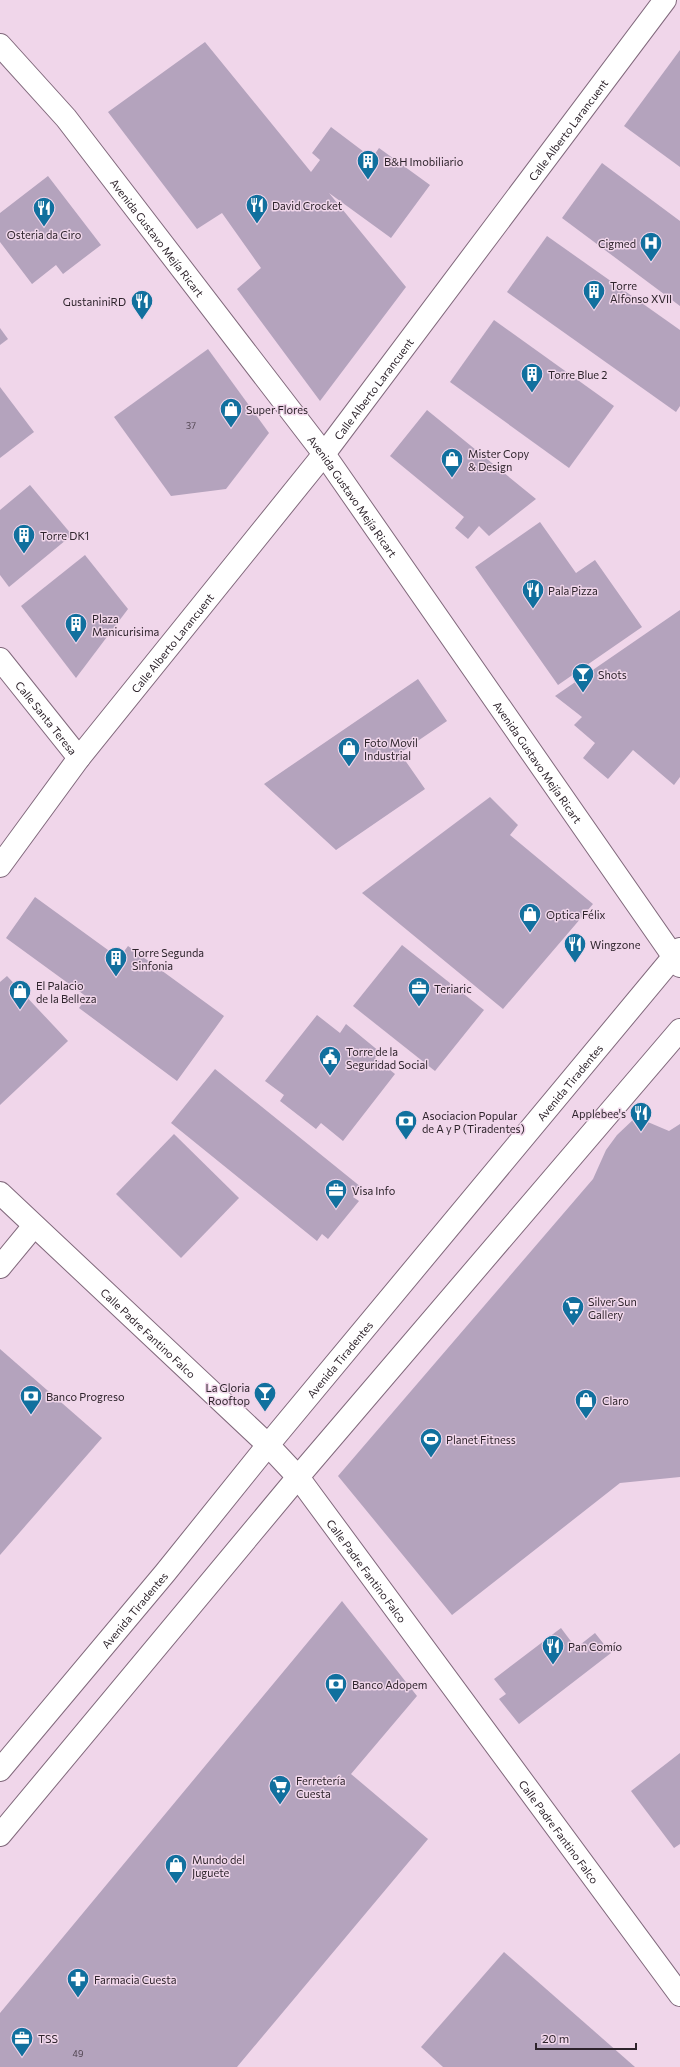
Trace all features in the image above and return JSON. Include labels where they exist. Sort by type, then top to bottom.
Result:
[{"type":"street","name":"Calle Alberto Larancuent","points":[[0,866],[79,758],[324,454],[665,0]]},
{"type":"street","name":"Avenida Gustavo Mejía Ricart","points":[[0,45],[66,118],[324,454],[678,957]]},
{"type":"street","name":"Calle Santa Teresa","points":[[0,659],[79,758]]},
{"type":"street","name":"Avenida Tiradentes","points":[[0,1770],[165,1573],[268,1445],[678,957]]},
{"type":"street","points":[[0,1835],[298,1477],[680,1030]]},
{"type":"street","name":"Calle Padre Fantino Falco","points":[[0,1194],[268,1445],[298,1477],[680,1995]]},
{"type":"street","points":[[0,1267],[33,1226]]},
{"type":"building","points":[[205,42],[311,172],[320,160],[312,153],[331,127],[372,158],[379,148],[430,185],[391,238],[329,193],[406,287],[320,401],[237,289],[261,268],[222,213],[197,229],[108,112]]},
{"type":"building","points":[[680,50],[680,167],[624,126]]},
{"type":"building","name":"Cigmed","points":[[602,163],[680,221],[680,306],[562,218]]},
{"type":"building","name":"Osteria da Ciro","points":[[48,176],[101,245],[63,274],[56,265],[32,284],[0,242],[0,213]]},
{"type":"building","name":"Torre Alfonso XVII","points":[[547,236],[680,330],[680,406],[676,412],[507,292]]},
{"type":"building","name":"Torre Blue 2","points":[[494,320],[614,406],[569,468],[450,382]]},
{"type":"building","points":[[0,328],[8,339],[0,345]]},
{"type":"building","points":[[208,349],[269,433],[226,489],[171,496],[114,417]]},
{"type":"building","points":[[0,387],[34,432],[0,458]]},
{"type":"building","points":[[427,410],[536,499],[489,536],[479,526],[468,539],[455,528],[464,517],[390,456]]},
{"type":"building","name":"Torre DK1","points":[[30,485],[72,535],[9,587],[0,575],[0,510]]},
{"type":"building","points":[[540,522],[576,573],[595,560],[642,627],[558,685],[475,567]]},
{"type":"building","name":"Plaza Manicurisima","points":[[85,555],[128,609],[76,678],[21,606]]},
{"type":"building","points":[[680,610],[680,777],[674,785],[633,750],[608,779],[583,758],[595,743],[574,725],[582,717],[555,696]]},
{"type":"building","name":"Foto Movil Industrial","points":[[418,679],[447,721],[400,753],[425,789],[336,850],[264,784]]},
{"type":"building","points":[[490,797],[518,825],[510,835],[593,904],[503,1009],[362,893]]},
{"type":"building","name":"Torre Segunda Sinfonia","points":[[35,897],[119,958],[128,946],[224,1016],[177,1081],[79,1008],[87,997],[6,938]]},
{"type":"building","name":"Teriaric","points":[[402,945],[484,1010],[435,1071],[353,1006]]},
{"type":"building","name":"El Palacio de la Belleza","points":[[7,976],[68,1041],[0,1105],[0,982]]},
{"type":"building","name":"Torre de la Seguridad Social","points":[[317,1015],[340,1033],[346,1024],[380,1052],[375,1058],[395,1074],[343,1141],[321,1123],[316,1129],[280,1101],[284,1095],[265,1081]]},
{"type":"building","points":[[215,1069],[361,1187],[353,1197],[359,1201],[328,1239],[322,1234],[317,1241],[171,1123]]},
{"type":"building","name":"Silver Sun Gallery","points":[[636,1117],[669,1131],[680,1124],[680,1477],[620,1483],[452,1615],[338,1476],[593,1179],[606,1150],[617,1135]]},
{"type":"building","points":[[174,1134],[239,1198],[181,1258],[116,1194]]},
{"type":"building","points":[[0,1349],[102,1438],[0,1555]]},
{"type":"building","name":"Ferretería Cuesta","points":[[342,1601],[417,1696],[351,1774],[428,1839],[237,2067],[0,2067],[0,2013]]},
{"type":"building","name":"Pan Comío","points":[[561,1628],[576,1648],[595,1633],[611,1653],[519,1724],[499,1699],[506,1694],[494,1679]]},
{"type":"building","points":[[680,1753],[680,1844],[674,1848],[631,1791]]},
{"type":"building","points":[[504,1952],[635,2067],[443,2067],[421,2047]]},
{"type":"place","name":"B&H Imobiliario","points":[[368,180]]},
{"type":"place","name":"David Crocket","points":[[257,224]]},
{"type":"place","name":"Osteria da Ciro","points":[[44,228]]},
{"type":"place","name":"Cigmed","points":[[651,262]]},
{"type":"place","name":"Torre Alfonso XVII","points":[[594,310]]},
{"type":"place","name":"GustaniniRD","points":[[142,320]]},
{"type":"place","name":"Torre Blue 2","points":[[532,394]]},
{"type":"place","name":"Super Flores","points":[[231,428]]},
{"type":"place","name":"Mister Copy & Design","points":[[452,478]]},
{"type":"place","name":"Torre DK1","points":[[24,554]]},
{"type":"place","name":"Pala Pizza","points":[[533,610]]},
{"type":"place","name":"Plaza Manicurisima","points":[[76,644]]},
{"type":"place","name":"Shots","points":[[583,694]]},
{"type":"place","name":"Foto Movil Industrial","points":[[349,768]]},
{"type":"place","name":"Optica Félix","points":[[530,934]]},
{"type":"place","name":"Wingzone","points":[[575,964]]},
{"type":"place","name":"Torre Segunda Sinfonia","points":[[116,978]]},
{"type":"place","name":"Teriaric","points":[[419,1008]]},
{"type":"place","name":"El Palacio de la Belleza","points":[[20,1010]]},
{"type":"place","name":"Torre de la Seguridad Social","points":[[330,1076]]},
{"type":"place","name":"Applebee's","points":[[641,1132]]},
{"type":"place","name":"Asociacion Popular de A y P (Tiradentes)","points":[[406,1140]]},
{"type":"place","name":"Visa Info","points":[[336,1210]]},
{"type":"place","name":"Silver Sun Gallery","points":[[573,1326]]},
{"type":"place","name":"La Gloria Rooftop","points":[[265,1412]]},
{"type":"place","name":"Banco Progreso","points":[[31,1416]]},
{"type":"place","name":"Claro","points":[[586,1420]]},
{"type":"place","name":"Planet Fitness","points":[[431,1458]]},
{"type":"place","name":"Pan Comío","points":[[553,1666]]},
{"type":"place","name":"Banco Adopem","points":[[336,1704]]},
{"type":"place","name":"Ferretería Cuesta","points":[[280,1806]]},
{"type":"place","name":"Mundo del Juguete","points":[[176,1884]]},
{"type":"place","name":"Farmacia Cuesta","points":[[78,1998]]},
{"type":"place","name":"TSS","points":[[22,2058]]}]
